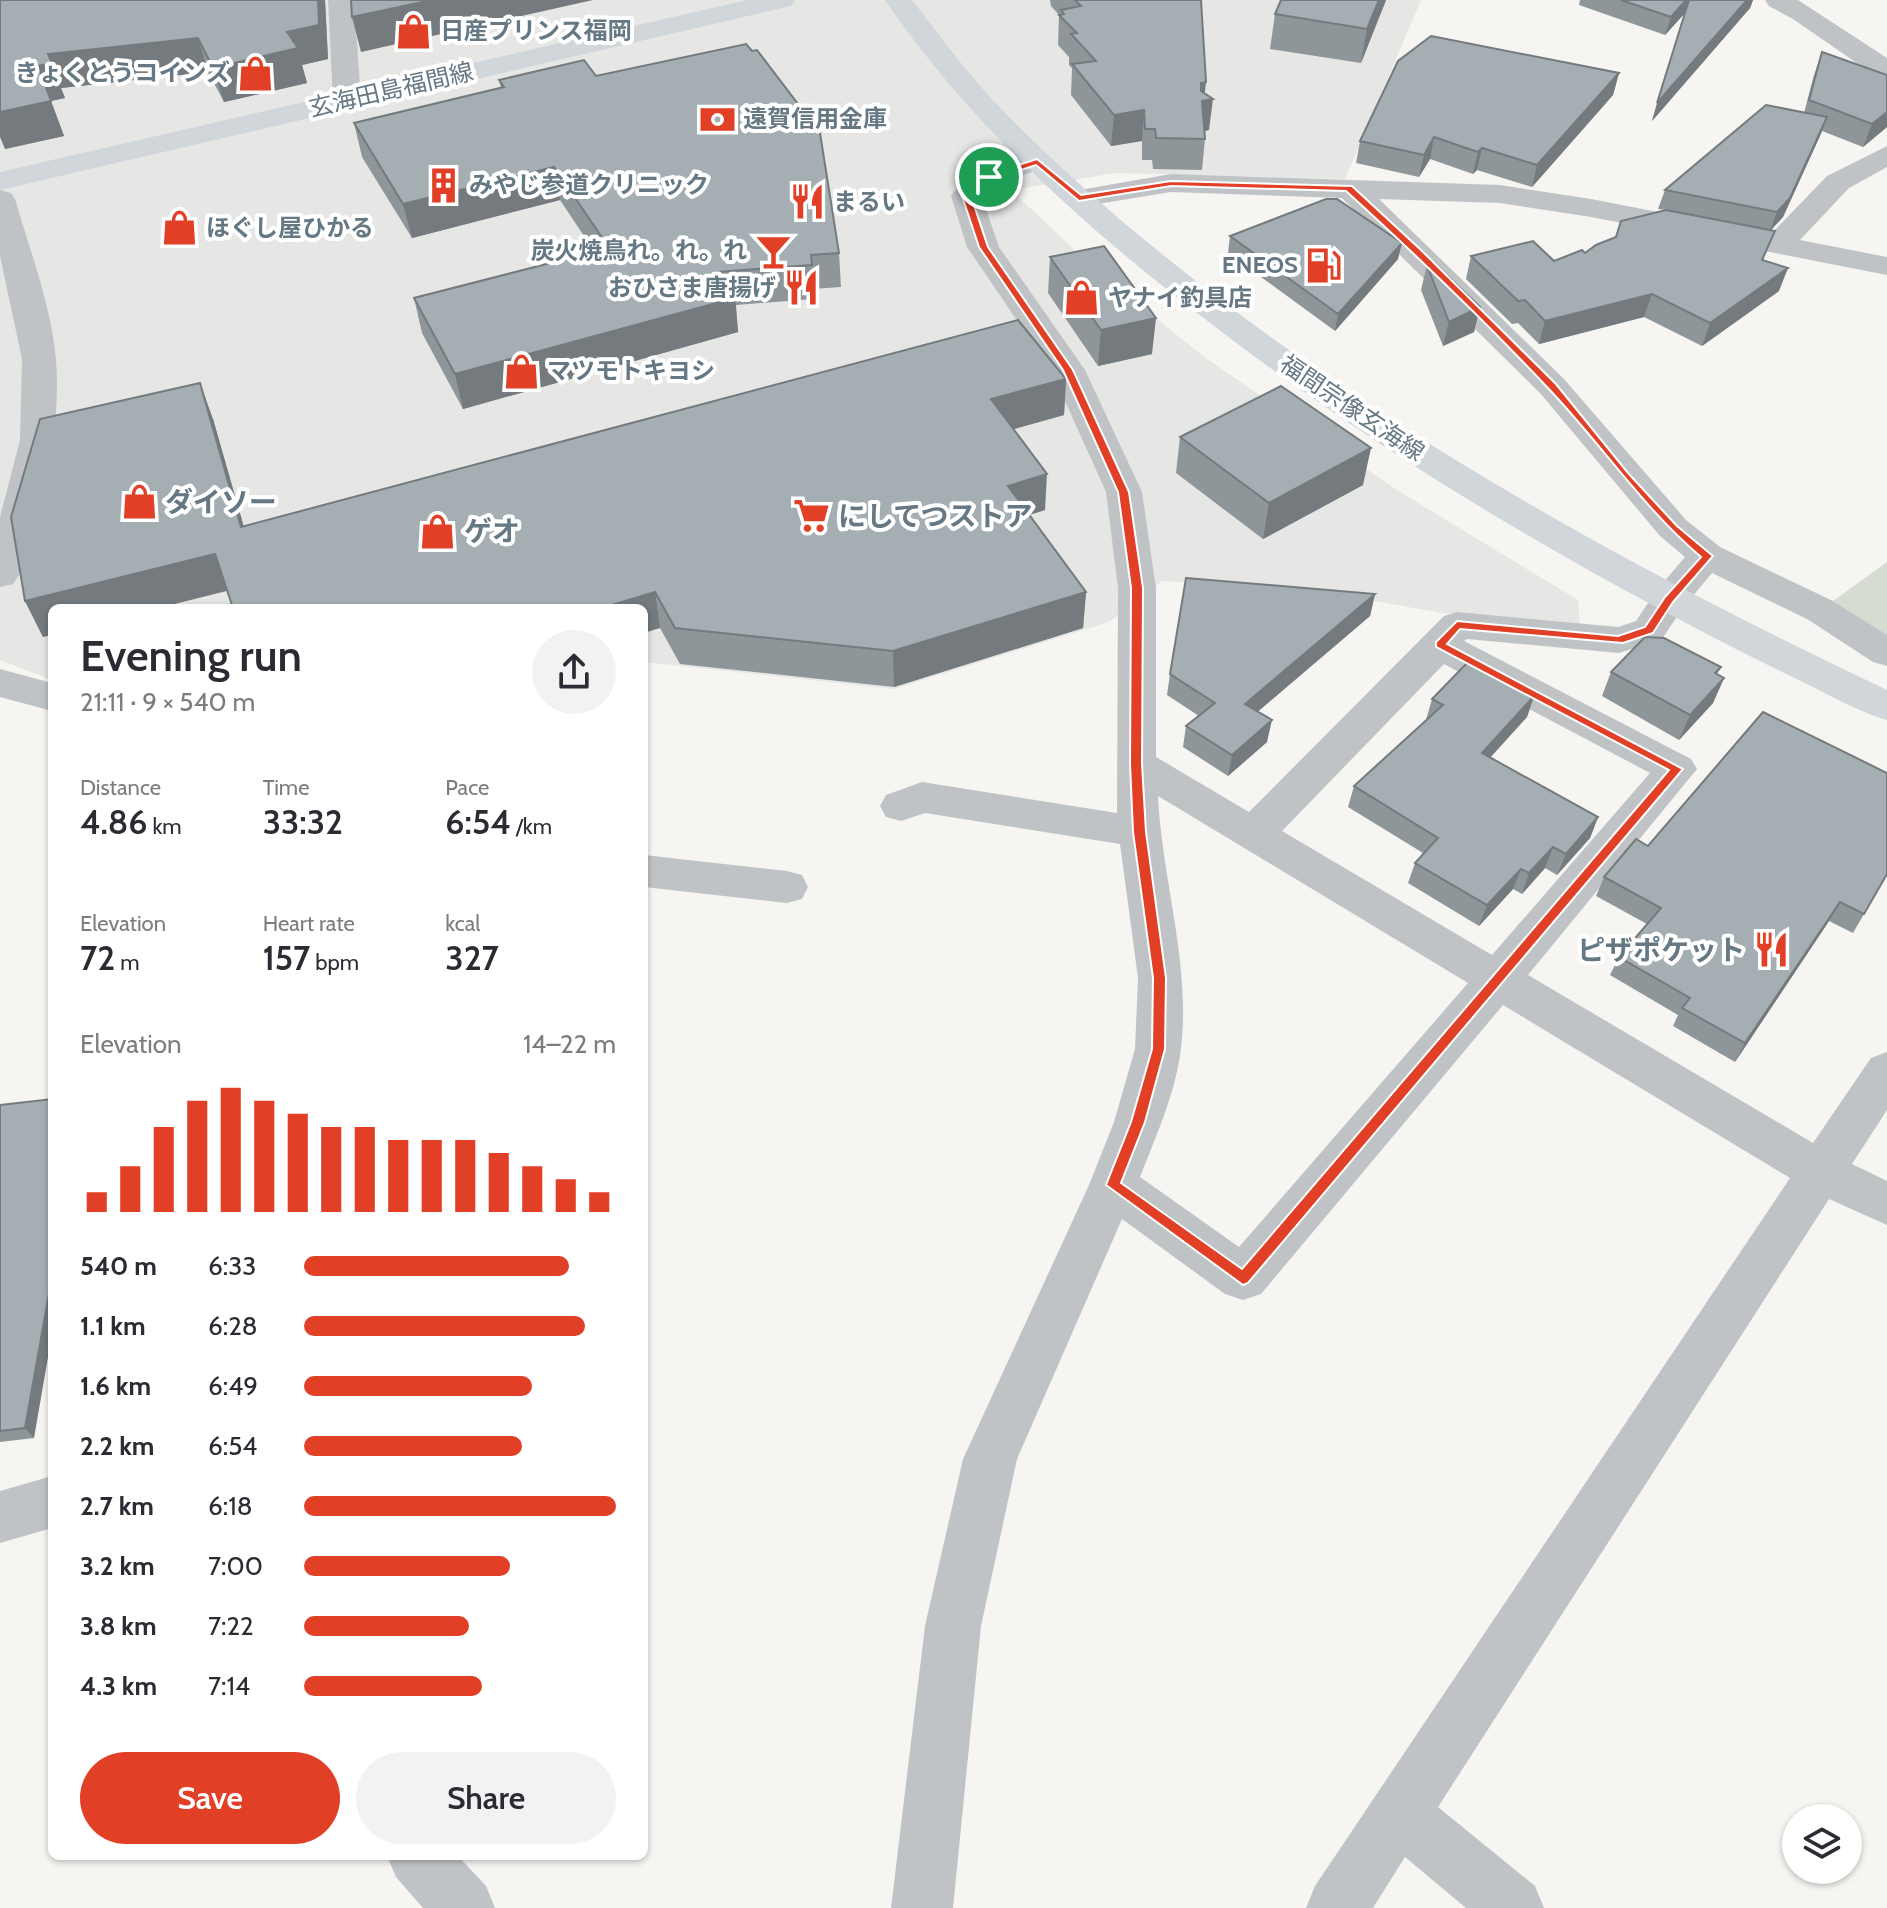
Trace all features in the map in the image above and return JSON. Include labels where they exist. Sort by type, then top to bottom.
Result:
[{"type":"main road","name":"玄海田島福間線","points":[[0,181],[782,0]]},
{"type":"main road","name":"福間宗像玄海線","points":[[898,0],[981,104],[1037,161],[1211,310],[1294,370],[1404,445],[1524,519],[1669,600],[1887,706]]},
{"type":"street","points":[[341,0],[347,100]]},
{"type":"street","points":[[1778,0],[1803,13],[1887,71]]},
{"type":"street","points":[[1778,245],[1838,182],[1887,155]]},
{"type":"street","points":[[922,1908],[953,1626],[990,1459],[1113,1185],[1138,1122],[1158,1049],[1160,978],[1139,832],[1136,764],[1137,588],[1124,492],[1068,370],[983,247],[966,196],[989,177],[1037,161]]},
{"type":"street","points":[[1079,198],[1171,183],[1500,194],[1887,266]]},
{"type":"street","points":[[1349,188],[1552,386],[1673,528],[1707,556],[1820,610],[1885,652],[1833,681]]},
{"type":"street","points":[[0,199],[29,304],[39,359],[35,453],[0,575]]},
{"type":"street","points":[[1253,834],[1457,625],[1619,640],[1649,630],[1669,600],[1707,556]]},
{"type":"street","points":[[1113,1185],[1243,1278],[1677,769],[1440,645]]},
{"type":"street","points":[[0,683],[48,696]]},
{"type":"street","points":[[1136,764],[1821,1172],[1887,1204]]},
{"type":"street","points":[[901,806],[922,797],[1139,832]]},
{"type":"street","points":[[648,871],[787,887]]},
{"type":"street","points":[[1337,1908],[1887,1071]]},
{"type":"street","points":[[0,1517],[48,1503]]},
{"type":"street","points":[[1400,1814],[1513,1908]]},
{"type":"street","points":[[421,1860],[464,1908]]},
{"type":"shaded area","points":[[0,0],[1421,0],[1345,179],[1116,173],[1011,190],[1095,269],[1203,356],[1397,490],[1578,600],[1580,626],[1442,613],[1295,587],[1162,581],[1109,622],[894,689],[648,662],[648,604],[48,604],[48,678],[0,660]]},
{"type":"shaded area","points":[[1887,562],[1887,636],[1833,601]]},
{"type":"building","points":[[0,0],[318,0],[319,25],[287,32],[298,48],[213,68],[198,38],[48,54],[52,63],[38,66],[51,101],[0,112]]},
{"type":"building","points":[[351,0],[432,0],[352,17]]},
{"type":"building","points":[[1075,0],[1201,0],[1206,82],[1201,83],[1201,91],[1213,99],[1202,101],[1205,139],[1156,138],[1155,129],[1145,129],[1144,110],[1114,115],[1072,64],[1096,61],[1071,34],[1077,33],[1059,15],[1064,14],[1061,10],[1081,6]]},
{"type":"building","points":[[1281,0],[1379,0],[1367,29],[1275,14]]},
{"type":"building","points":[[1621,0],[1686,0],[1671,17]]},
{"type":"building","points":[[1689,0],[1747,0],[1657,103]]},
{"type":"building","points":[[1431,36],[1619,73],[1537,165],[1482,148],[1478,152],[1434,137],[1424,155],[1360,141],[1398,61]]},
{"type":"building","points":[[746,44],[752,51],[757,50],[820,133],[839,253],[811,255],[812,265],[716,272],[735,298],[455,374],[414,298],[609,248],[554,167],[403,204],[354,123],[504,87],[499,80],[584,60],[596,76]]},
{"type":"building","points":[[1822,52],[1887,75],[1887,112],[1872,124],[1809,100]]},
{"type":"building","points":[[1766,105],[1827,117],[1790,198],[1777,212],[1665,190]]},
{"type":"building","points":[[1326,199],[1337,199],[1402,243],[1338,314],[1230,236]]},
{"type":"building","points":[[1666,210],[1775,231],[1762,260],[1788,268],[1710,323],[1652,294],[1545,321],[1525,300],[1518,301],[1471,256],[1533,241],[1554,261],[1582,250],[1585,253],[1616,237],[1621,221]]},
{"type":"building","points":[[1104,246],[1156,318],[1101,330],[1050,257]]},
{"type":"building","points":[[1434,263],[1480,307],[1449,322],[1427,265]]},
{"type":"building","points":[[1018,320],[1066,379],[991,399],[1047,474],[1008,486],[1086,592],[893,651],[675,628],[655,592],[615,604],[232,604],[215,554],[25,601],[11,517],[40,419],[200,383],[241,527]]},
{"type":"building","points":[[1281,386],[1371,448],[1269,503],[1180,437]]},
{"type":"building","points":[[1186,578],[1375,594],[1245,704],[1272,720],[1232,755],[1186,726],[1215,703],[1170,674]]},
{"type":"building","points":[[1645,637],[1664,638],[1721,667],[1715,673],[1724,678],[1690,715],[1611,672]]},
{"type":"building","points":[[1468,662],[1534,696],[1482,753],[1598,817],[1566,854],[1553,847],[1529,873],[1521,869],[1487,905],[1415,863],[1438,838],[1354,786],[1443,705],[1432,699]]},
{"type":"building","points":[[1763,712],[1887,773],[1887,874],[1864,914],[1840,902],[1745,1043],[1682,1008],[1690,998],[1619,957],[1661,908],[1604,877],[1636,839],[1648,846]]},
{"type":"building","points":[[48,1099],[48,1299],[25,1428],[0,1431],[0,1105]]},
{"type":"place","name":"日産プリンス福岡","points":[[414,31]]},
{"type":"place","name":"きょくとうコインズ","points":[[256,73]]},
{"type":"place","name":"遠賀信用金庫","points":[[717,119]]},
{"type":"place","name":"みやじ参道クリニック","points":[[443,185]]},
{"type":"place","name":"まるい","points":[[807,202]]},
{"type":"place","name":"ほぐし屋ひかる","points":[[180,228]]},
{"type":"place","name":"炭火焼鳥れ。れ。れ","points":[[773,251]]},
{"type":"place","name":"ENEOS","points":[[1324,265]]},
{"type":"place","name":"おひさま唐揚げ","points":[[802,288]]},
{"type":"place","name":"ヤナイ釣具店","points":[[1082,298]]},
{"type":"place","name":"マツモトキヨシ","points":[[521,371]]},
{"type":"place","name":"ダイソー","points":[[139,502]]},
{"type":"place","name":"にしてつストア","points":[[812,516]]},
{"type":"place","name":"ゲオ","points":[[438,531]]},
{"type":"place","name":"ピザポケット","points":[[1771,950]]},
{"type":"route","points":[[1037,161],[1079,198],[1171,183],[1349,188],[1552,386],[1673,528],[1707,556],[1669,600],[1649,630],[1619,640],[1457,625],[1440,645],[1677,769],[1243,1278],[1113,1185],[1138,1122],[1158,1049],[1160,978],[1139,832],[1136,764],[1137,588],[1124,492],[1068,370],[983,247],[966,196],[989,177],[1037,161]]}]
